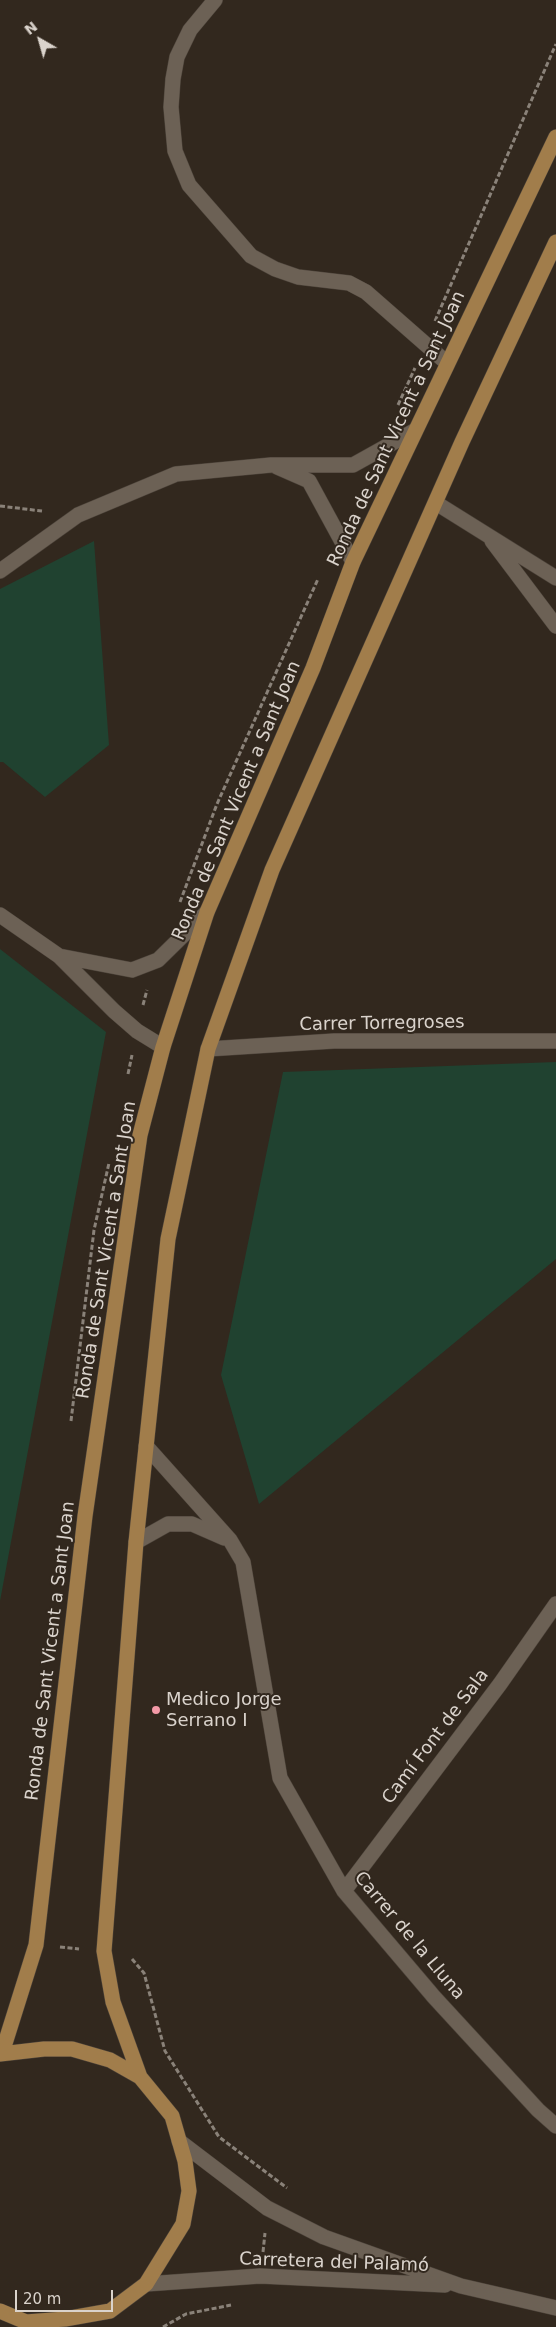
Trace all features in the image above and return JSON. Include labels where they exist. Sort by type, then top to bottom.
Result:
[{"type":"main road","name":"Ronda de Sant Vicent a Sant Joan","points":[[1,2053],[36,1945],[85,1516],[140,1135],[162,1047],[207,912],[313,668],[353,562],[446,363],[556,137]]},
{"type":"main road","points":[[0,2311],[26,2322],[65,2320],[110,2311],[146,2284],[184,2224],[189,2191],[185,2161],[172,2116],[140,2077],[113,2002],[104,1951],[136,1542],[168,1239],[208,1049],[272,870],[436,503],[556,242]]},
{"type":"main road","points":[[1,2053],[44,2049],[72,2049],[110,2060],[140,2077]]},
{"type":"street","points":[[215,0],[190,30],[177,57],[173,79],[171,107],[175,151],[189,185],[252,256],[275,269],[298,277],[349,283],[366,292],[446,363]]},
{"type":"street","points":[[0,571],[78,515],[176,474],[271,465],[353,465],[414,431]]},
{"type":"street","points":[[271,465],[309,481],[353,562]]},
{"type":"street","points":[[436,503],[556,578]]},
{"type":"street","points":[[486,534],[556,626]]},
{"type":"street","points":[[59,956],[132,970],[158,960],[207,912]]},
{"type":"street","points":[[0,915],[59,956],[114,1011],[137,1031],[162,1047]]},
{"type":"street","name":"Carrer Torregroses","points":[[208,1049],[334,1041],[556,1041]]},
{"type":"street","name":"Carrer de la Lluna","points":[[146,1446],[230,1540],[243,1562],[280,1778],[344,1891],[434,1997],[538,2110],[556,2126]]},
{"type":"street","points":[[136,1542],[168,1524],[192,1524],[230,1540]]},
{"type":"street","name":"Camí Font de Sala","points":[[344,1891],[500,1684],[556,1604]]},
{"type":"street","name":"Carretera del Palamó","points":[[179,2141],[267,2208],[324,2237],[462,2286],[556,2308]]},
{"type":"street","name":"Carretera del Palamó","points":[[146,2284],[260,2276],[462,2286]]},
{"type":"path","points":[[36,1945],[104,1951],[132,1959],[144,1972],[165,2051],[219,2137],[291,2192]]},
{"type":"green space","points":[[94,541],[109,745],[45,797],[3,762],[0,762],[0,589]]},
{"type":"green space","points":[[0,949],[106,1032],[0,1601]]},
{"type":"green space","points":[[556,1062],[556,1259],[259,1504],[221,1375],[283,1072]]},
{"type":"place","name":"Medico Jorge Serrano I","points":[[156,1710]]}]
